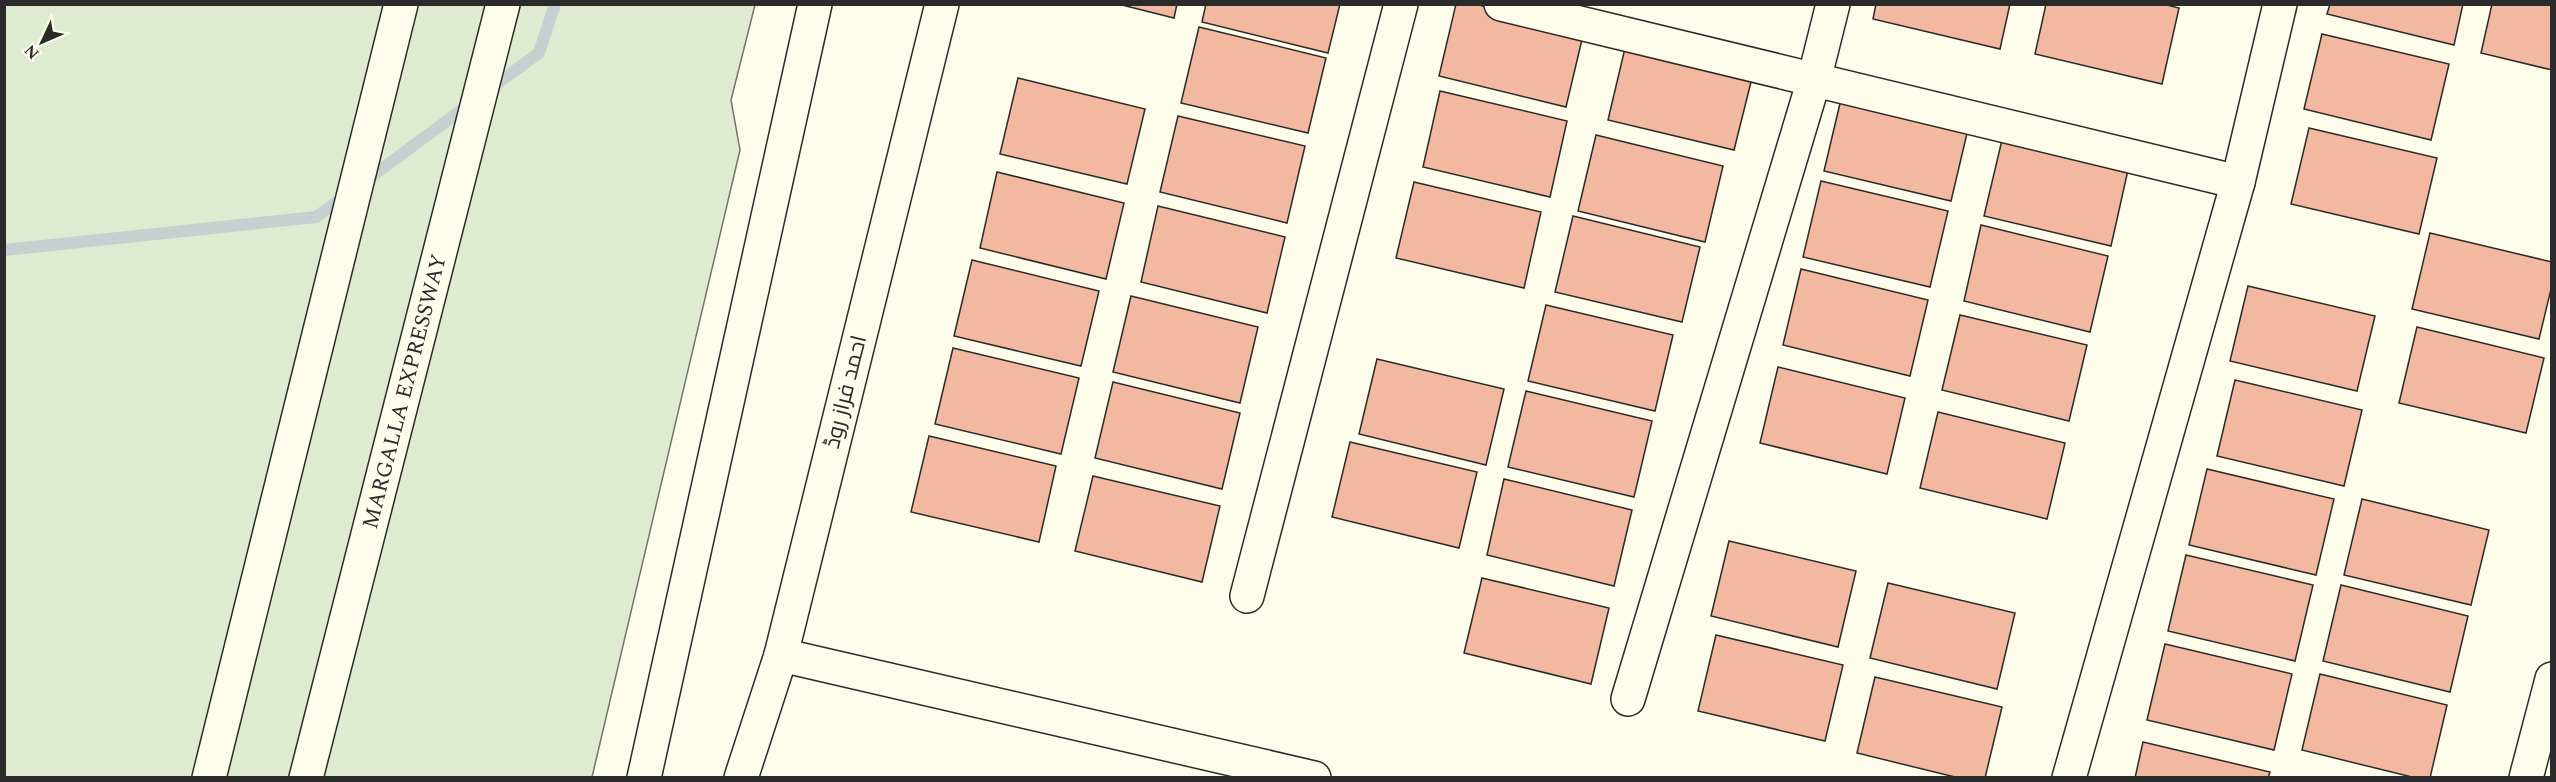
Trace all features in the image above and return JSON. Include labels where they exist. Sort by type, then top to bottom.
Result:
[{"type":"street","points":[[209,777],[401,4]]},
{"type":"street","name":"MARGALLA EXPRESSWAY","points":[[306,777],[503,4]]},
{"type":"street","points":[[644,777],[815,4]]},
{"type":"street","name":"احمد فراز روڈ","points":[[741,777],[781,655],[942,4]]},
{"type":"street","points":[[1247,596],[1401,4]]},
{"type":"street","points":[[1501,4],[2238,182]]},
{"type":"street","points":[[1628,699],[1814,80],[1833,4]]},
{"type":"street","points":[[2069,777],[2238,182],[2280,4]]},
{"type":"street","points":[[781,655],[1314,777]]},
{"type":"street","points":[[2526,777],[2552,679]]},
{"type":"green space","points":[[5,5],[755,5],[731,100],[740,150],[592,777],[5,778]]},
{"type":"building","points":[[1118,4],[1177,4],[1174,18]]},
{"type":"building","points":[[1206,4],[1340,4],[1328,53],[1202,22]]},
{"type":"building","points":[[1456,4],[1475,4],[1584,31],[1566,107],[1439,76]]},
{"type":"building","points":[[1876,4],[2010,4],[2000,49],[1873,19]]},
{"type":"building","points":[[2046,4],[2163,4],[2179,8],[2162,84],[2035,54]]},
{"type":"building","points":[[2330,4],[2463,4],[2454,45],[2327,14]]},
{"type":"building","points":[[2492,4],[2552,4],[2552,70],[2481,53]]},
{"type":"building","points":[[1199,27],[1326,58],[1308,133],[1181,103]]},
{"type":"building","points":[[2322,34],[2449,64],[2431,140],[2304,109]]},
{"type":"building","points":[[1626,44],[1753,74],[1734,150],[1608,120]]},
{"type":"building","points":[[1018,78],[1145,109],[1127,184],[1000,154]]},
{"type":"building","points":[[1440,91],[1567,121],[1550,197],[1423,167]]},
{"type":"building","points":[[1842,95],[1969,125],[1951,201],[1824,171]]},
{"type":"building","points":[[1178,116],[1305,146],[1287,223],[1160,192]]},
{"type":"building","points":[[2309,128],[2437,158],[2419,234],[2291,204]]},
{"type":"building","points":[[1596,135],[1723,166],[1705,242],[1578,211]]},
{"type":"building","points":[[2002,140],[2128,170],[2111,246],[1984,216]]},
{"type":"building","points":[[997,172],[1124,203],[1106,279],[980,248]]},
{"type":"building","points":[[1821,181],[1948,211],[1930,287],[1803,257]]},
{"type":"building","points":[[1414,182],[1541,212],[1524,288],[1396,258]]},
{"type":"building","points":[[1158,206],[1285,237],[1267,313],[1141,282]]},
{"type":"building","points":[[1573,216],[1700,247],[1682,322],[1555,292]]},
{"type":"building","points":[[1981,225],[2108,256],[2090,332],[1964,301]]},
{"type":"building","points":[[2430,233],[2552,262],[2552,285],[2539,339],[2412,309]]},
{"type":"building","points":[[972,260],[1099,291],[1081,366],[954,336]]},
{"type":"building","points":[[1801,269],[1928,300],[1910,376],[1783,345]]},
{"type":"building","points":[[2248,286],[2375,316],[2357,391],[2230,361]]},
{"type":"building","points":[[1131,296],[1258,327],[1240,403],[1113,372]]},
{"type":"building","points":[[1546,305],[1673,335],[1655,411],[1528,381]]},
{"type":"building","points":[[1960,315],[2087,345],[2069,421],[1942,390]]},
{"type":"building","points":[[2417,327],[2544,358],[2526,433],[2399,403]]},
{"type":"building","points":[[953,348],[1079,378],[1061,454],[935,424]]},
{"type":"building","points":[[1377,359],[1504,389],[1486,465],[1359,434]]},
{"type":"building","points":[[1778,367],[1905,398],[1887,474],[1760,443]]},
{"type":"building","points":[[2235,380],[2362,410],[2344,486],[2217,456]]},
{"type":"building","points":[[1113,382],[1240,413],[1222,489],[1095,458]]},
{"type":"building","points":[[1526,391],[1652,421],[1634,497],[1508,467]]},
{"type":"building","points":[[1938,412],[2065,443],[2047,519],[1920,488]]},
{"type":"building","points":[[929,436],[1056,466],[1039,542],[911,512]]},
{"type":"building","points":[[1350,442],[1477,472],[1459,548],[1332,517]]},
{"type":"building","points":[[2207,469],[2334,499],[2316,575],[2189,545]]},
{"type":"building","points":[[1093,476],[1220,506],[1202,582],[1075,551]]},
{"type":"building","points":[[1504,479],[1632,510],[1614,586],[1487,555]]},
{"type":"building","points":[[2362,499],[2489,530],[2471,605],[2344,575]]},
{"type":"building","points":[[1729,541],[1856,571],[1838,647],[1711,616]]},
{"type":"building","points":[[2186,555],[2313,585],[2295,661],[2168,631]]},
{"type":"building","points":[[1482,578],[1609,608],[1591,684],[1464,653]]},
{"type":"building","points":[[1888,583],[2015,613],[1997,689],[1870,658]]},
{"type":"building","points":[[2341,585],[2468,616],[2450,692],[2323,661]]},
{"type":"building","points":[[1716,635],[1843,665],[1825,741],[1698,711]]},
{"type":"building","points":[[2165,644],[2292,674],[2274,750],[2147,720]]},
{"type":"building","points":[[2320,674],[2447,705],[2430,778],[2416,778],[2302,750]]},
{"type":"building","points":[[1875,677],[2002,707],[1985,778],[1959,778],[1857,753]]},
{"type":"building","points":[[2143,742],[2270,772],[2268,778],[2135,778]]},
{"type":"waterway","points":[[487,91],[539,53],[555,4]]},
{"type":"waterway","points":[[364,182],[471,103]]},
{"type":"waterway","points":[[4,250],[316,217],[348,194]]}]
